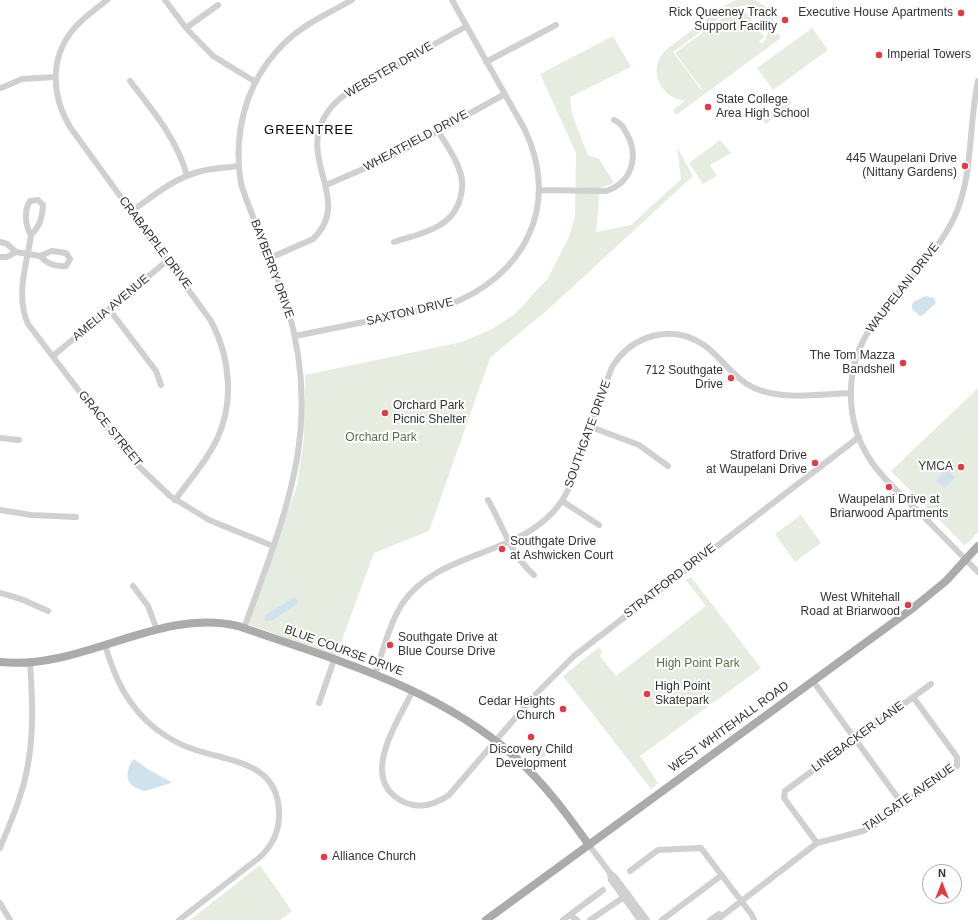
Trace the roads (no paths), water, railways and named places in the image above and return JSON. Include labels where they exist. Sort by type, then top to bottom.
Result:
[{"type":"main road","name":"WEST WHITEHALL ROAD","points":[[486,920],[930,594],[966,560],[978,546]]},
{"type":"main road","name":"BLUE COURSE DRIVE","points":[[0,662],[30,662],[56,659],[185,623],[225,623],[244,628],[375,674],[413,690],[455,712],[495,740],[541,784],[589,844]]},
{"type":"street","name":"CRABAPPLE DRIVE","points":[[107,0],[73,30],[60,51],[55,77],[58,103],[70,127],[211,320],[224,351],[228,380],[225,417],[215,443],[175,500]]},
{"type":"street","points":[[165,0],[186,28],[213,56],[254,81]]},
{"type":"street","name":"BAYBERRY DRIVE","points":[[244,628],[292,490],[301,442],[302,386],[295,336],[287,305],[245,197],[238,166],[239,133],[242,117],[254,81],[271,57],[291,37],[308,25],[352,0]]},
{"type":"street","name":"SAXTON DRIVE","points":[[295,336],[448,305],[477,293],[505,271],[522,248],[532,226],[537,209],[539,190],[538,168],[530,141],[452,0]]},
{"type":"street","points":[[186,28],[218,6]]},
{"type":"street","points":[[486,62],[556,25]]},
{"type":"street","name":"WEBSTER DRIVE","points":[[270,258],[306,243],[318,233],[328,213],[329,203],[326,185],[318,164],[317,142],[320,126],[329,110],[350,92],[466,26]]},
{"type":"street","points":[[1,88],[22,79],[55,77]]},
{"type":"street","points":[[130,81],[166,130],[181,158],[187,176]]},
{"type":"street","name":"WAUPELANI DRIVE","points":[[978,81],[972,115],[968,170],[958,208],[938,244],[868,333],[855,362],[851,393],[853,417],[859,437],[868,455],[879,471],[978,572]]},
{"type":"street","name":"WHEATFIELD DRIVE","points":[[326,185],[389,158],[505,94]]},
{"type":"street","points":[[539,190],[606,191],[624,180],[632,168],[634,151],[623,127],[614,120]]},
{"type":"street","points":[[394,242],[439,226],[450,217],[459,203],[462,182],[459,168],[438,131]]},
{"type":"street","points":[[132,211],[173,182],[187,176],[218,168],[238,166]]},
{"type":"street","points":[[38,200],[42,205],[41,219],[38,228],[31,235],[26,226],[28,208],[30,201],[38,200]]},
{"type":"street","name":"GRACE STREET","points":[[31,235],[21,296],[22,308],[28,324],[131,459],[175,500],[209,520],[273,546]]},
{"type":"street","points":[[0,242],[7,244],[16,252],[40,256]]},
{"type":"street","points":[[0,257],[7,257],[16,252]]},
{"type":"street","name":"AMELIA AVENUE","points":[[53,356],[168,260]]},
{"type":"street","points":[[109,309],[156,371],[160,385]]},
{"type":"street","name":"SOUTHGATE DRIVE","points":[[375,674],[396,615],[409,595],[422,582],[442,569],[508,542],[533,529],[563,500],[574,476],[608,378],[617,359],[637,342],[660,334],[676,334],[693,339],[712,352],[745,383],[764,392],[786,395],[851,393]]},
{"type":"street","points":[[591,426],[639,445],[668,466]]},
{"type":"street","name":"STRATFORD DRIVE","points":[[413,690],[384,750],[381,767],[385,783],[390,791],[404,802],[421,806],[441,801],[449,795],[495,740],[553,675],[574,656],[859,437]]},
{"type":"street","points":[[0,438],[19,440]]},
{"type":"street","points":[[488,500],[508,542],[520,561],[534,575]]},
{"type":"street","points":[[563,500],[599,525]]},
{"type":"street","points":[[0,512],[31,515],[76,516]]},
{"type":"street","points":[[133,586],[148,606],[157,630]]},
{"type":"street","points":[[0,593],[21,599],[48,611]]},
{"type":"street","points":[[105,645],[117,680],[133,706],[144,718],[170,739],[184,746],[244,763],[254,768],[267,780],[278,801],[278,826],[270,847],[260,857],[179,920]]},
{"type":"street","points":[[319,704],[334,660]]},
{"type":"street","points":[[0,848],[17,806],[29,758],[32,719],[30,662]]},
{"type":"street","points":[[813,681],[902,805]]},
{"type":"street","name":"LINEBACKER LANE","points":[[817,843],[784,798],[785,791],[931,684]]},
{"type":"street","name":"TAILGATE AVENUE","points":[[717,920],[817,843],[863,831],[957,766],[957,757],[913,697]]},
{"type":"street","name":"BLUE COURSE DRIVE","points":[[589,844],[610,873],[611,880],[647,920]]},
{"type":"street","points":[[630,871],[658,850],[696,847],[703,850],[722,875],[739,902],[752,915],[754,920]]},
{"type":"street","points":[[662,920],[722,875]]},
{"type":"street","points":[[562,920],[603,890]]},
{"type":"street","points":[[590,920],[626,896]]},
{"type":"street","name":"BLUE COURSE DRIVE","points":[[626,896],[640,920]]},
{"type":"street","name":"TAILGATE AVENUE","points":[[710,920],[732,904],[739,902]]},
{"type":"street","points":[[0,903],[3,916],[10,920]]},
{"type":"street","points":[[570,915],[577,920]]},
{"type":"water","points":[[926,296],[934,298],[936,303],[920,316],[912,309],[912,304]]},
{"type":"water","points":[[946,469],[955,477],[945,488],[936,481]]},
{"type":"water","points":[[295,597],[298,601],[297,604],[271,621],[265,621],[264,618],[267,614]]},
{"type":"water","points":[[134,759],[171,783],[145,791],[134,787],[129,782],[127,775],[129,766]]},
{"type":"place","name":"Executive House Apartments","points":[[961,13]]},
{"type":"place","name":"Rick Queeney Track Support Facility","points":[[785,20]]},
{"type":"place","name":"Imperial Towers","points":[[879,55]]},
{"type":"place","name":"State College Area High School","points":[[708,107]]},
{"type":"place","name":"445 Waupelani Drive (Nittany Gardens)","points":[[965,166]]},
{"type":"place","name":"The Tom Mazza Bandshell","points":[[903,363]]},
{"type":"place","name":"712 Southgate Drive","points":[[731,378]]},
{"type":"place","name":"Orchard Park Picnic Shelter","points":[[385,413]]},
{"type":"place","name":"Stratford Drive at Waupelani Drive","points":[[815,463]]},
{"type":"place","name":"YMCA","points":[[961,467]]},
{"type":"place","name":"Waupelani Drive at Briarwood Apartments","points":[[889,487]]},
{"type":"place","name":"Southgate Drive at Ashwicken Court","points":[[502,549]]},
{"type":"place","name":"West Whitehall Road at Briarwood","points":[[908,605]]},
{"type":"place","name":"Southgate Drive at Blue Course Drive","points":[[390,645]]},
{"type":"place","name":"High Point Skatepark","points":[[647,694]]},
{"type":"place","name":"Cedar Heights Church","points":[[563,709]]},
{"type":"place","name":"Discovery Child Development","points":[[531,737]]},
{"type":"place","name":"Alliance Church","points":[[324,857]]},
{"type":"district","name":"GREENTREE","points":[[309,130]]},
{"type":"park label","name":"Orchard Park","points":[[381,438]]},
{"type":"park label","name":"High Point Park","points":[[698,664]]}]
